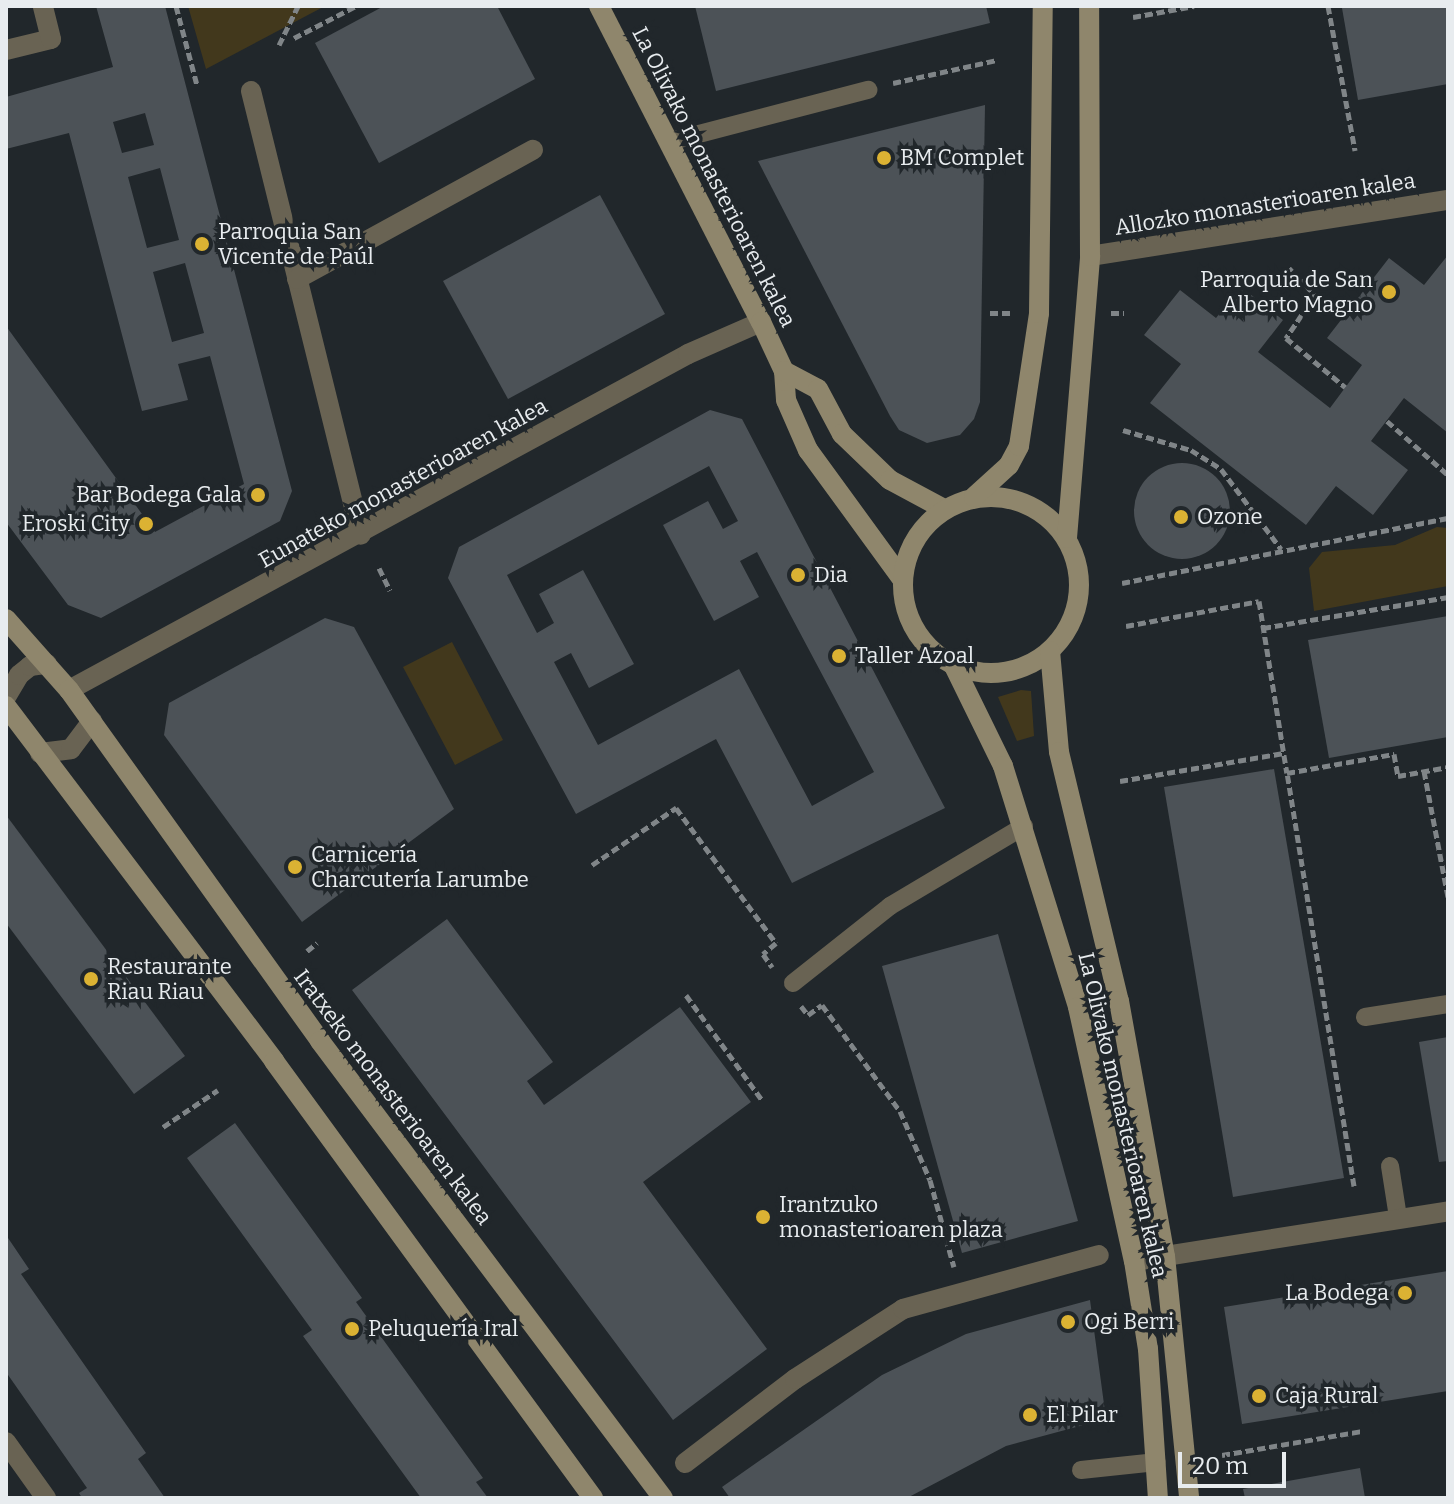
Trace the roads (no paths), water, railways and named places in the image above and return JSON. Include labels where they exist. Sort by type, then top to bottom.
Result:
[{"type":"main road","name":"La Olivako monasterioaren kalea","points":[[599,6],[672,141],[761,322],[784,371],[786,400],[808,450],[902,579]]},
{"type":"main road","points":[[1043,6],[1039,313],[1019,446],[1009,465],[974,497],[944,509],[911,546],[902,579],[914,631],[954,666],[1004,673],[1050,651],[1071,624],[1080,584],[1067,538],[1090,256],[1089,6]]},
{"type":"main road","points":[[784,371],[818,389],[842,434],[890,480],[944,509]]},
{"type":"main road","points":[[974,497],[1025,502],[1067,538]]},
{"type":"main road","name":"Iratxeko monasterioaren kalea","points":[[6,619],[69,690],[330,1053],[663,1498]]},
{"type":"main road","name":"La Olivako monasterioaren kalea","points":[[1050,651],[1059,752],[1119,1001],[1165,1256],[1189,1498]]},
{"type":"main road","name":"La Olivako monasterioaren kalea","points":[[954,666],[1003,766],[1078,1007],[1134,1261],[1157,1462],[1158,1498]]},
{"type":"main road","points":[[6,706],[264,1048],[593,1498]]},
{"type":"street","points":[[6,50],[51,39],[43,6]]},
{"type":"street","points":[[251,91],[361,535]]},
{"type":"street","points":[[297,279],[533,150]]},
{"type":"street","name":"Allozko monasterioaren kalea","points":[[1090,256],[1448,200]]},
{"type":"street","name":"Eunateko monasterioaren kalea","points":[[69,690],[361,535],[688,354],[761,322]]},
{"type":"street","points":[[6,697],[19,675],[30,666],[47,664]]},
{"type":"street","points":[[40,753],[71,749],[92,721]]},
{"type":"street","points":[[1134,1261],[1448,1211]]},
{"type":"street","points":[[685,1463],[795,1379],[903,1309],[1099,1255]]},
{"type":"street","points":[[6,1442],[46,1498]]},
{"type":"lane","points":[[672,141],[868,90]]},
{"type":"lane","points":[[793,983],[890,906],[1024,826]]},
{"type":"lane","points":[[1365,1017],[1448,1004]]},
{"type":"lane","points":[[1390,1166],[1398,1217]]},
{"type":"lane","points":[[1081,1470],[1157,1462]]},
{"type":"place","name":"BM Complet","points":[[884,158]]},
{"type":"place","name":"Parroquia San Vicente de Paúl","points":[[202,244]]},
{"type":"place","name":"Parroquia de San Alberto Magno","points":[[1389,292]]},
{"type":"place","name":"Bar Bodega Gala","points":[[258,495]]},
{"type":"place","name":"Ozone","points":[[1181,517]]},
{"type":"place","name":"Eroski City","points":[[146,524]]},
{"type":"place","name":"Dia","points":[[798,575]]},
{"type":"place","name":"Taller Azoal","points":[[839,656]]},
{"type":"place","name":"Carnicería Charcutería Larumbe","points":[[295,867]]},
{"type":"place","name":"Restaurante Riau Riau","points":[[91,979]]},
{"type":"place","name":"Irantzuko monasterioaren plaza","points":[[763,1217]]},
{"type":"place","name":"La Bodega","points":[[1405,1293]]},
{"type":"place","name":"Ogi Berri","points":[[1068,1322]]},
{"type":"place","name":"Peluquería Iral","points":[[352,1329]]},
{"type":"place","name":"Caja Rural","points":[[1259,1396]]},
{"type":"place","name":"El Pilar","points":[[1030,1415]]}]
